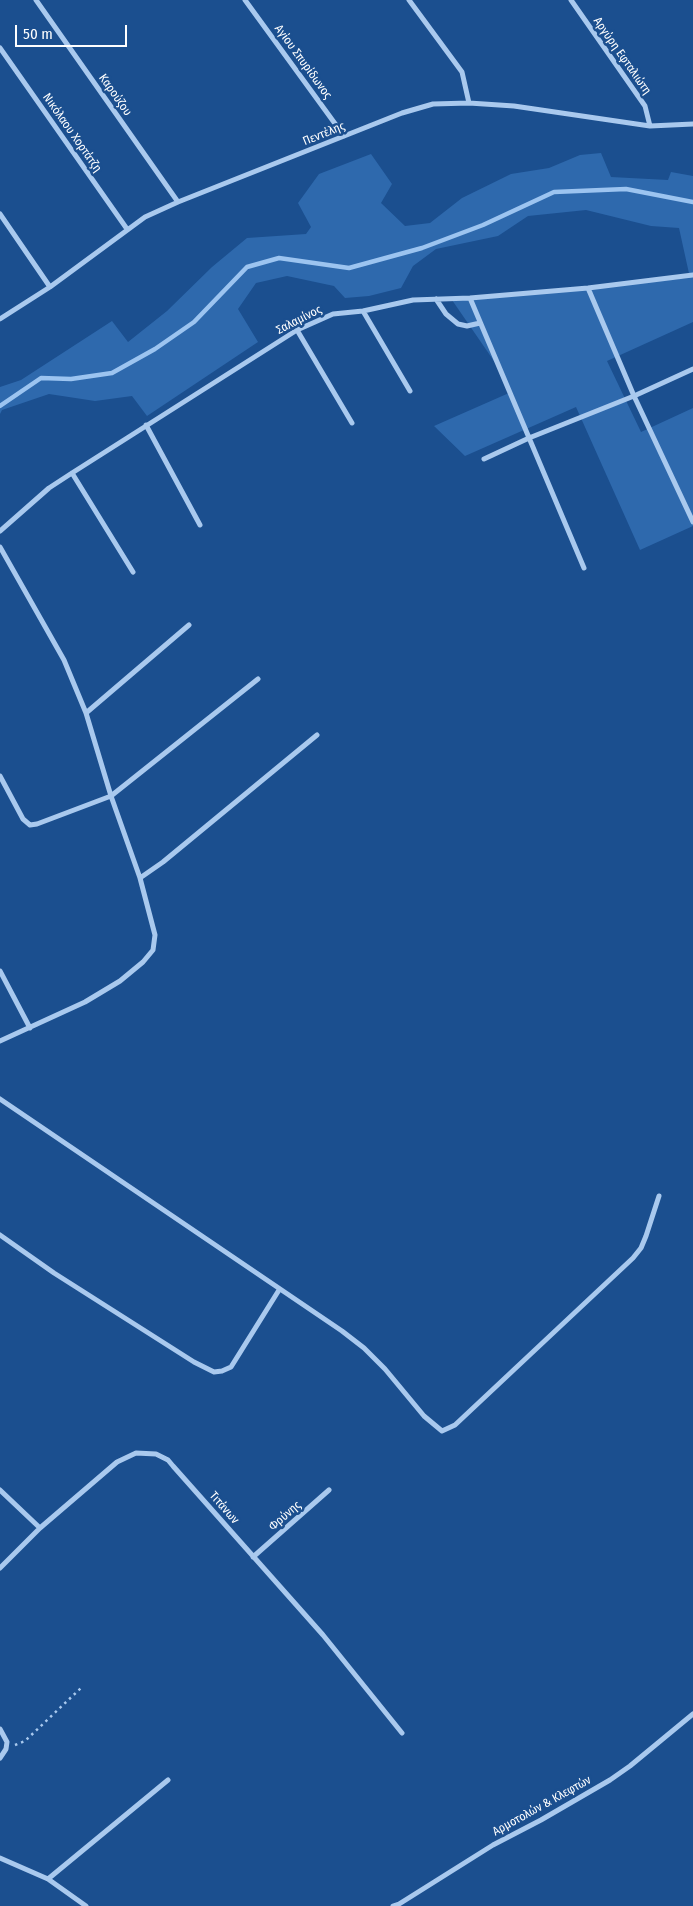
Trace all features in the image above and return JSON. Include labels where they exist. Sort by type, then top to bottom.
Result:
[{"type":"street","name":"Καρούζου","points":[[36,0],[178,202]]},
{"type":"street","name":"Αγίου Σπυρίδωνος","points":[[245,0],[344,136]]},
{"type":"street","points":[[409,0],[462,72],[468,103]]},
{"type":"street","name":"Αργύρη Εφταλιώτη","points":[[571,0],[645,106],[650,126]]},
{"type":"street","name":"Νικόλαου Χορτάτζη","points":[[0,48],[127,229]]},
{"type":"street","name":"Πεντέλης","points":[[0,319],[50,287],[145,217],[178,202],[402,113],[432,104],[468,103],[514,106],[650,126],[693,124]]},
{"type":"street","points":[[0,214],[50,287]]},
{"type":"street","name":"Σαλαμίνος","points":[[0,531],[49,488],[72,473],[297,330],[333,314],[413,300],[470,298],[588,288],[693,275]]},
{"type":"street","points":[[588,288],[634,396],[693,522]]},
{"type":"street","points":[[470,298],[584,568]]},
{"type":"street","points":[[436,299],[446,314],[458,324],[467,326],[480,323]]},
{"type":"street","points":[[363,310],[410,391]]},
{"type":"street","points":[[297,330],[352,424]]},
{"type":"street","points":[[484,459],[693,369]]},
{"type":"street","points":[[146,425],[200,525]]},
{"type":"street","points":[[72,473],[133,572]]},
{"type":"street","points":[[0,547],[64,660],[86,713],[111,796],[140,878],[155,935],[153,950],[143,962],[102,992],[0,1041]]},
{"type":"street","points":[[86,713],[189,625]]},
{"type":"street","points":[[0,776],[23,819],[30,825],[38,824],[111,796],[258,680]]},
{"type":"street","points":[[140,878],[171,855],[317,735]]},
{"type":"street","points":[[0,971],[30,1028]]},
{"type":"street","points":[[0,1099],[342,1331],[364,1348],[385,1369],[424,1416],[442,1431],[455,1425],[633,1258],[641,1248],[659,1196]]},
{"type":"street","points":[[0,1235],[54,1273],[194,1362],[214,1372],[231,1367],[280,1290]]},
{"type":"street","name":"Τιτάνων","points":[[0,1568],[40,1528],[123,1458],[136,1453],[150,1452],[168,1460],[322,1634],[402,1732]]},
{"type":"street","points":[[0,1490],[40,1528]]},
{"type":"street","name":"Φρύνης","points":[[253,1557],[329,1490]]},
{"type":"street","name":"Αρμοτολών & Κλεφτών","points":[[393,1906],[493,1845],[610,1780],[693,1714]]},
{"type":"street","points":[[0,1729],[6,1738],[7,1746],[0,1758]]},
{"type":"street","points":[[48,1880],[168,1780]]},
{"type":"street","points":[[0,1858],[48,1880],[86,1906]]},
{"type":"path","points":[[7,1746],[25,1741],[82,1687]]},
{"type":"shaded area","points":[[601,153],[611,177],[668,180],[671,172],[693,176],[693,322],[607,361],[641,432],[693,408],[693,526],[640,550],[576,407],[465,456],[434,426],[509,393],[496,364],[452,300],[690,278],[679,228],[651,226],[586,210],[528,216],[498,236],[436,249],[413,266],[401,288],[369,296],[345,298],[334,286],[287,276],[256,283],[238,309],[258,342],[147,416],[132,396],[95,401],[49,394],[2,410],[0,414],[0,387],[21,380],[112,321],[128,342],[167,311],[212,267],[247,238],[306,234],[311,227],[298,203],[319,174],[371,154],[392,184],[381,203],[405,226],[430,223],[462,198],[511,174],[549,168],[580,155]]},
{"type":"waterway","points":[[0,406],[41,378],[71,379],[112,373],[155,349],[194,322],[247,267],[279,258],[349,268],[422,248],[483,225],[554,192],[626,189],[693,202]]}]
